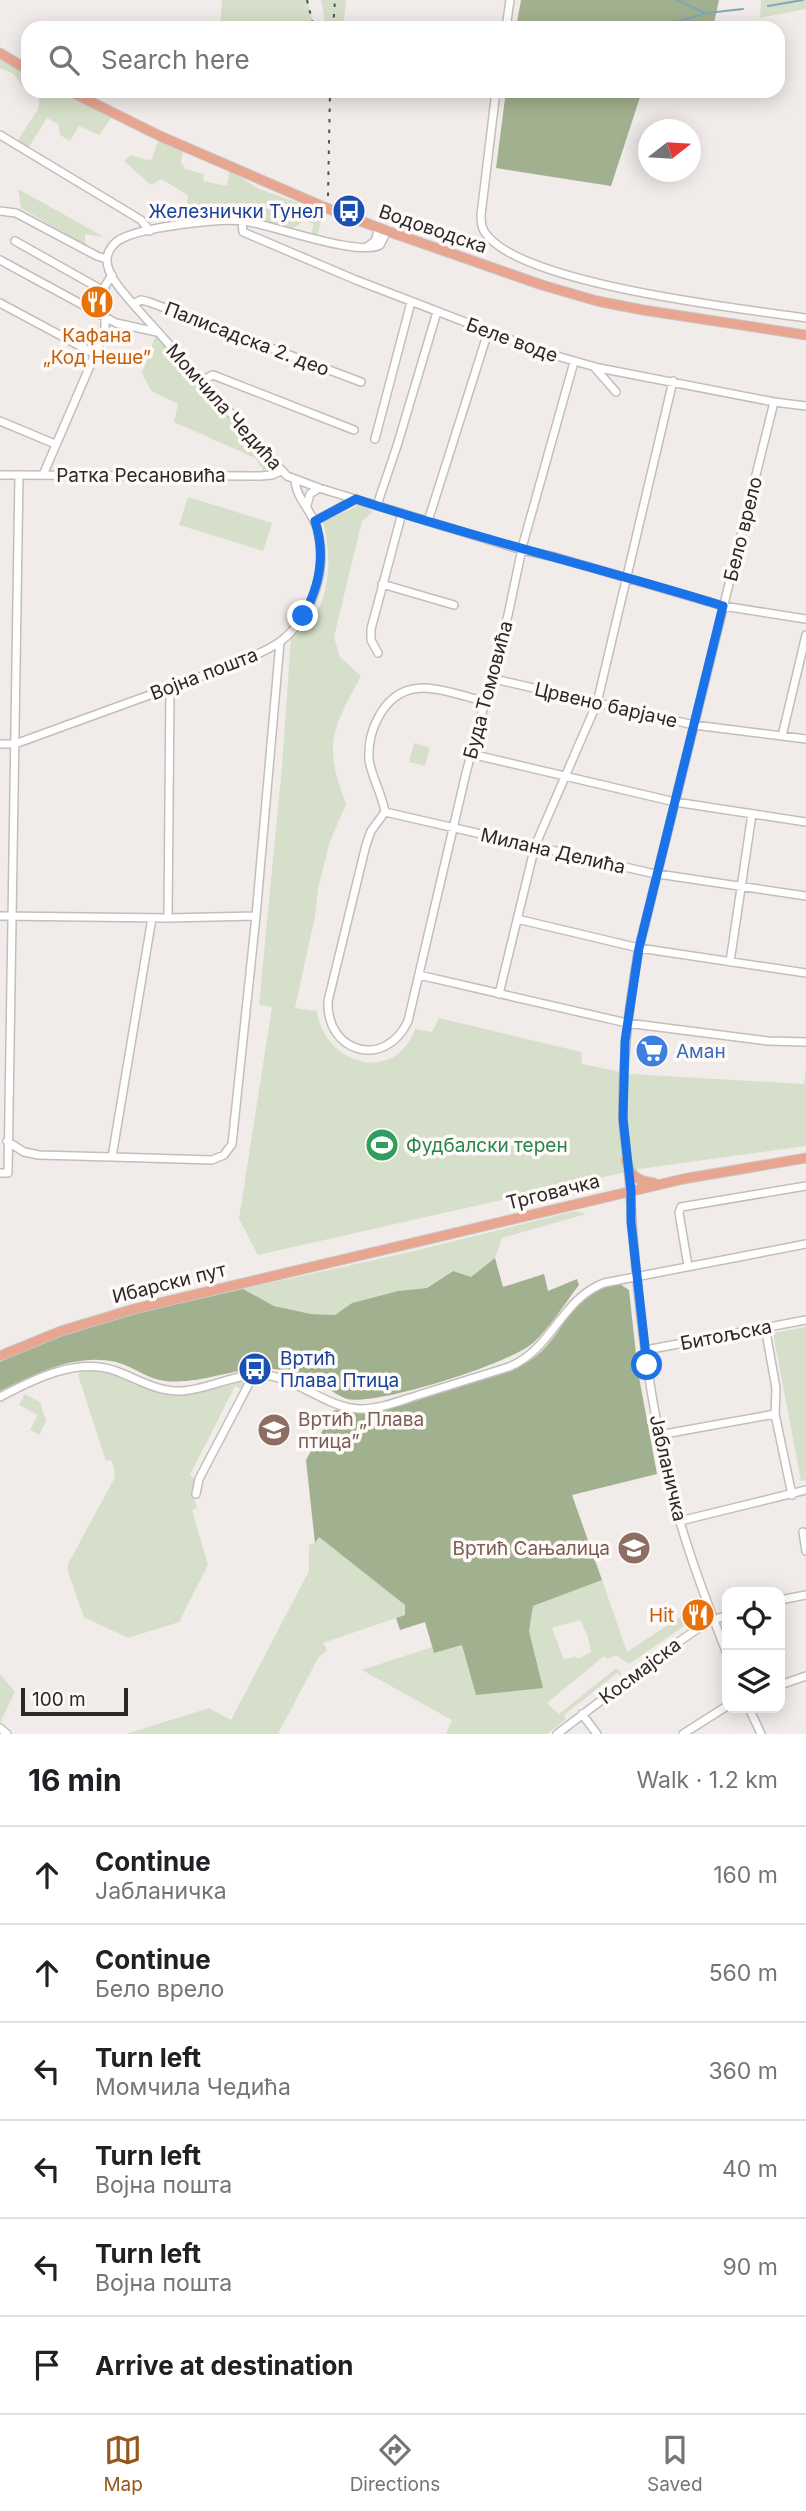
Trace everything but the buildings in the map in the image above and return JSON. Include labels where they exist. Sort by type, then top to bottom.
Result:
[{"type":"main road","points":[[0,53],[21,66]]},
{"type":"main road","name":"Водоводска","points":[[83,98],[160,136],[383,230],[597,301],[806,335]]},
{"type":"main road","name":"Трговачка","points":[[351,1258],[659,1184],[806,1158]]},
{"type":"main road","points":[[626,1160],[634,1177],[659,1184]]},
{"type":"main road","name":"Ибарски пут","points":[[0,1356],[50,1335],[113,1314],[351,1258]]},
{"type":"street","points":[[507,21],[510,0]]},
{"type":"street","name":"Водоводска","points":[[495,98],[481,215],[485,232],[494,242],[534,263],[580,279],[646,294],[806,318]]},
{"type":"street","points":[[0,135],[141,220],[150,231]]},
{"type":"street","points":[[3,211],[16,213],[100,258],[107,258],[110,249],[120,239],[215,220],[242,221],[364,248],[380,245],[383,230]]},
{"type":"street","name":"Беле воде","points":[[242,221],[243,232],[252,238],[285,248],[488,332],[574,362],[806,406]]},
{"type":"street","points":[[15,241],[104,290]]},
{"type":"street","name":"Момчила Чедића","points":[[107,258],[112,275],[133,304],[281,471],[295,479],[523,550],[723,606],[806,619]]},
{"type":"street","points":[[0,260],[123,325],[157,332]]},
{"type":"street","points":[[43,475],[105,331],[104,290],[112,275]]},
{"type":"street","name":"Палисадска 2. део","points":[[133,304],[141,300],[149,302],[361,383]]},
{"type":"street","points":[[375,439],[411,302]]},
{"type":"street","points":[[0,303],[95,354]]},
{"type":"street","points":[[377,505],[437,312]]},
{"type":"street","points":[[428,521],[488,332]]},
{"type":"street","name":"Буда Томовића","points":[[385,812],[373,828],[366,845],[327,1012],[335,1033],[353,1047],[364,1050],[376,1049],[396,1040],[408,1021],[484,701],[574,362]]},
{"type":"street","points":[[591,366],[617,392]]},
{"type":"street","points":[[201,381],[213,375],[354,430]]},
{"type":"street","points":[[499,994],[536,846],[597,703],[673,381]]},
{"type":"street","name":"Бело врело","points":[[631,1191],[626,1160],[623,1086],[627,1023],[639,948],[774,402]]},
{"type":"street","points":[[0,421],[55,444]]},
{"type":"street","name":"Ратка Ресановића","points":[[0,475],[260,476],[281,471]]},
{"type":"street","points":[[0,1173],[8,1172],[19,475]]},
{"type":"street","name":"Војна пошта","points":[[0,744],[15,744],[170,688],[259,654],[280,642],[303,616],[313,599],[318,581],[321,547],[315,521],[297,491],[295,479]]},
{"type":"street","points":[[307,505],[310,494],[319,488]]},
{"type":"street","points":[[315,521],[356,499]]},
{"type":"street","points":[[378,653],[371,640],[370,629],[402,513]]},
{"type":"street","points":[[382,584],[454,605]]},
{"type":"street","points":[[782,736],[806,635]]},
{"type":"street","points":[[7,1141],[24,1152],[39,1155],[204,1161],[228,1151],[233,1137],[256,916],[280,642]]},
{"type":"street","name":"Црвено барјаче","points":[[490,678],[694,725],[806,739]]},
{"type":"street","points":[[385,812],[371,769],[369,744],[374,727],[389,703],[408,689],[425,687],[484,701]]},
{"type":"street","points":[[168,918],[170,688]]},
{"type":"street","points":[[471,754],[675,802],[806,822]]},
{"type":"street","name":"Милана Делића","points":[[385,812],[657,874],[806,896]]},
{"type":"street","points":[[730,962],[752,814]]},
{"type":"street","points":[[0,916],[256,916]]},
{"type":"street","points":[[112,1157],[152,918]]},
{"type":"street","points":[[517,919],[639,948],[806,973]]},
{"type":"street","points":[[419,975],[627,1023],[768,1041],[806,1042]]},
{"type":"street","points":[[688,1266],[679,1213],[681,1207],[806,1186]]},
{"type":"street","name":"Јабланичка","points":[[631,1191],[629,1203],[636,1275],[659,1435],[680,1521],[699,1582],[726,1650]]},
{"type":"street","points":[[0,1396],[72,1367],[96,1366],[114,1370],[155,1388],[169,1390],[195,1389],[253,1376],[267,1376],[290,1381],[339,1405],[352,1408],[392,1404],[517,1364],[538,1349],[583,1294],[604,1283],[806,1244]]},
{"type":"street","name":"Битољска","points":[[646,1350],[806,1320]]},
{"type":"street","points":[[765,1327],[776,1388],[775,1413],[792,1495]]},
{"type":"street","points":[[196,1494],[200,1479],[253,1376]]},
{"type":"street","points":[[659,1435],[775,1413]]},
{"type":"street","points":[[680,1521],[806,1490]]},
{"type":"street","points":[[803,1532],[806,1551]]},
{"type":"street","points":[[785,1599],[806,1595]]},
{"type":"street","name":"Космајска","points":[[557,1734],[674,1645],[722,1617]]},
{"type":"street","points":[[785,1683],[806,1676]]},
{"type":"street","points":[[683,1734],[722,1709]]},
{"type":"street","points":[[751,1713],[761,1734]]},
{"type":"street","points":[[582,1714],[597,1734]]},
{"type":"street","points":[[0,1728],[7,1734]]},
{"type":"green space","points":[[222,0],[307,0],[313,21],[220,21]]},
{"type":"green space","points":[[321,0],[346,0],[344,21],[325,21]]},
{"type":"green space","points":[[521,0],[719,0],[714,21],[517,21]]},
{"type":"green space","points":[[761,0],[806,0],[806,9],[760,18]]},
{"type":"green space","points":[[0,53],[21,66],[21,84],[14,74],[0,68]]},
{"type":"green space","points":[[39,98],[84,98],[115,113],[99,135],[79,126],[70,141],[60,135],[58,124],[47,118],[27,150],[16,143],[38,109]]},
{"type":"green space","points":[[505,98],[640,98],[611,186],[496,168]]},
{"type":"green space","points":[[160,136],[184,146],[181,162],[185,169],[204,174],[203,181],[227,186],[230,166],[242,171],[240,177],[259,189],[318,211],[316,218],[321,220],[318,234],[312,233],[313,224],[304,220],[294,228],[243,216],[238,207],[212,210],[209,216],[185,221],[188,195],[161,179],[151,185],[124,161],[131,155],[151,161]]},
{"type":"green space","points":[[18,189],[104,237],[85,234],[85,245],[21,208]]},
{"type":"green space","points":[[157,332],[281,471],[267,476],[255,458],[174,422],[178,404],[151,391],[142,373]]},
{"type":"green space","points":[[188,497],[272,523],[263,551],[179,525]]},
{"type":"green space","points":[[361,504],[373,512],[362,521],[334,637],[340,657],[361,676],[343,710],[334,738],[335,766],[346,804],[329,844],[295,1008],[317,1011],[322,1030],[333,1044],[346,1055],[362,1061],[377,1062],[393,1057],[406,1047],[415,1029],[432,1032],[439,1018],[581,1052],[582,1064],[630,1074],[804,1084],[806,1067],[806,1146],[639,1169],[258,1255],[239,1219],[272,1007],[259,1005],[282,766],[291,638],[309,624],[322,601],[328,575],[328,548],[323,522]]},
{"type":"green space","points":[[414,743],[430,748],[425,766],[409,762]]},
{"type":"green space","points":[[575,1211],[586,1214],[502,1238],[495,1258],[471,1277],[452,1271],[426,1288],[398,1291],[352,1303],[335,1315],[311,1314],[274,1306],[243,1289],[410,1252]]},
{"type":"green space","points":[[495,1258],[503,1287],[544,1274],[548,1291],[577,1279],[579,1285],[545,1331],[519,1352],[472,1372],[413,1390],[363,1399],[347,1399],[302,1376],[282,1370],[247,1370],[193,1380],[165,1381],[116,1362],[86,1360],[56,1367],[0,1391],[0,1362],[58,1337],[119,1318],[243,1289],[274,1306],[311,1314],[335,1315],[352,1303],[398,1291],[427,1288],[453,1271],[471,1277]]},
{"type":"green space","points":[[620,1284],[629,1290],[638,1372],[657,1474],[572,1495],[602,1580],[533,1606],[529,1631],[543,1688],[476,1695],[462,1645],[434,1653],[425,1622],[400,1630],[396,1618],[405,1615],[405,1605],[319,1537],[315,1543],[306,1460],[334,1410],[363,1412],[393,1408],[512,1370],[541,1352],[573,1310],[590,1294]]},
{"type":"green space","points":[[806,1327],[806,1480],[801,1481],[773,1333]]},
{"type":"green space","points":[[95,1369],[169,1394],[193,1393],[241,1381],[244,1384],[241,1389],[235,1386],[190,1475],[195,1479],[192,1491],[197,1508],[192,1510],[208,1565],[179,1622],[128,1638],[84,1617],[68,1572],[68,1564],[114,1479],[115,1471],[111,1460],[106,1461],[78,1375],[81,1370]]},
{"type":"green space","points":[[25,1394],[40,1402],[46,1421],[39,1435],[30,1430],[38,1415],[19,1405]]},
{"type":"green space","points":[[318,1536],[405,1605],[405,1615],[323,1643],[327,1650],[318,1658],[278,1734],[126,1734],[209,1708],[231,1720],[309,1571],[309,1545],[315,1543]]},
{"type":"green space","points":[[602,1580],[627,1652],[689,1611],[697,1624],[693,1626],[690,1622],[629,1664],[616,1655],[607,1659],[604,1656],[547,1703],[559,1714],[615,1669],[613,1667],[621,1672],[621,1677],[617,1673],[564,1715],[566,1719],[547,1734],[446,1734],[452,1720],[362,1670],[432,1647],[434,1653],[462,1645],[543,1688],[529,1631],[533,1606]],"holes":[[[580,1620],[591,1652],[577,1659],[576,1656],[564,1660],[552,1628]]]},
{"type":"green space","points":[[0,1674],[15,1692],[0,1723]]},
{"type":"waterway","points":[[677,0],[705,13]]},
{"type":"waterway","points":[[768,6],[803,0]]},
{"type":"waterway","points":[[679,21],[707,13],[743,9]]},
{"type":"railway","points":[[307,0],[312,21]]},
{"type":"railway","points":[[334,21],[335,0]]},
{"type":"railway","points":[[328,196],[330,98]]},
{"type":"place","name":"Железнички Тунел","points":[[349,211]]},
{"type":"place","name":"Кафана „Код Неше”","points":[[97,302]]},
{"type":"place","name":"Аман","points":[[652,1051]]},
{"type":"place","name":"Фудбалски терен","points":[[382,1145]]},
{"type":"place","name":"Вртић Плава Птица","points":[[255,1369]]},
{"type":"place","name":"Вртић „Плава птица”","points":[[274,1430]]},
{"type":"place","name":"Вртић Сањалица","points":[[634,1548]]},
{"type":"place","name":"Hit","points":[[698,1615]]},
{"type":"route","points":[[303,616],[313,599],[321,563],[321,547],[315,521],[356,499],[523,550],[723,606],[639,948],[625,1041],[623,1119],[631,1191],[629,1203],[647,1365]]}]
